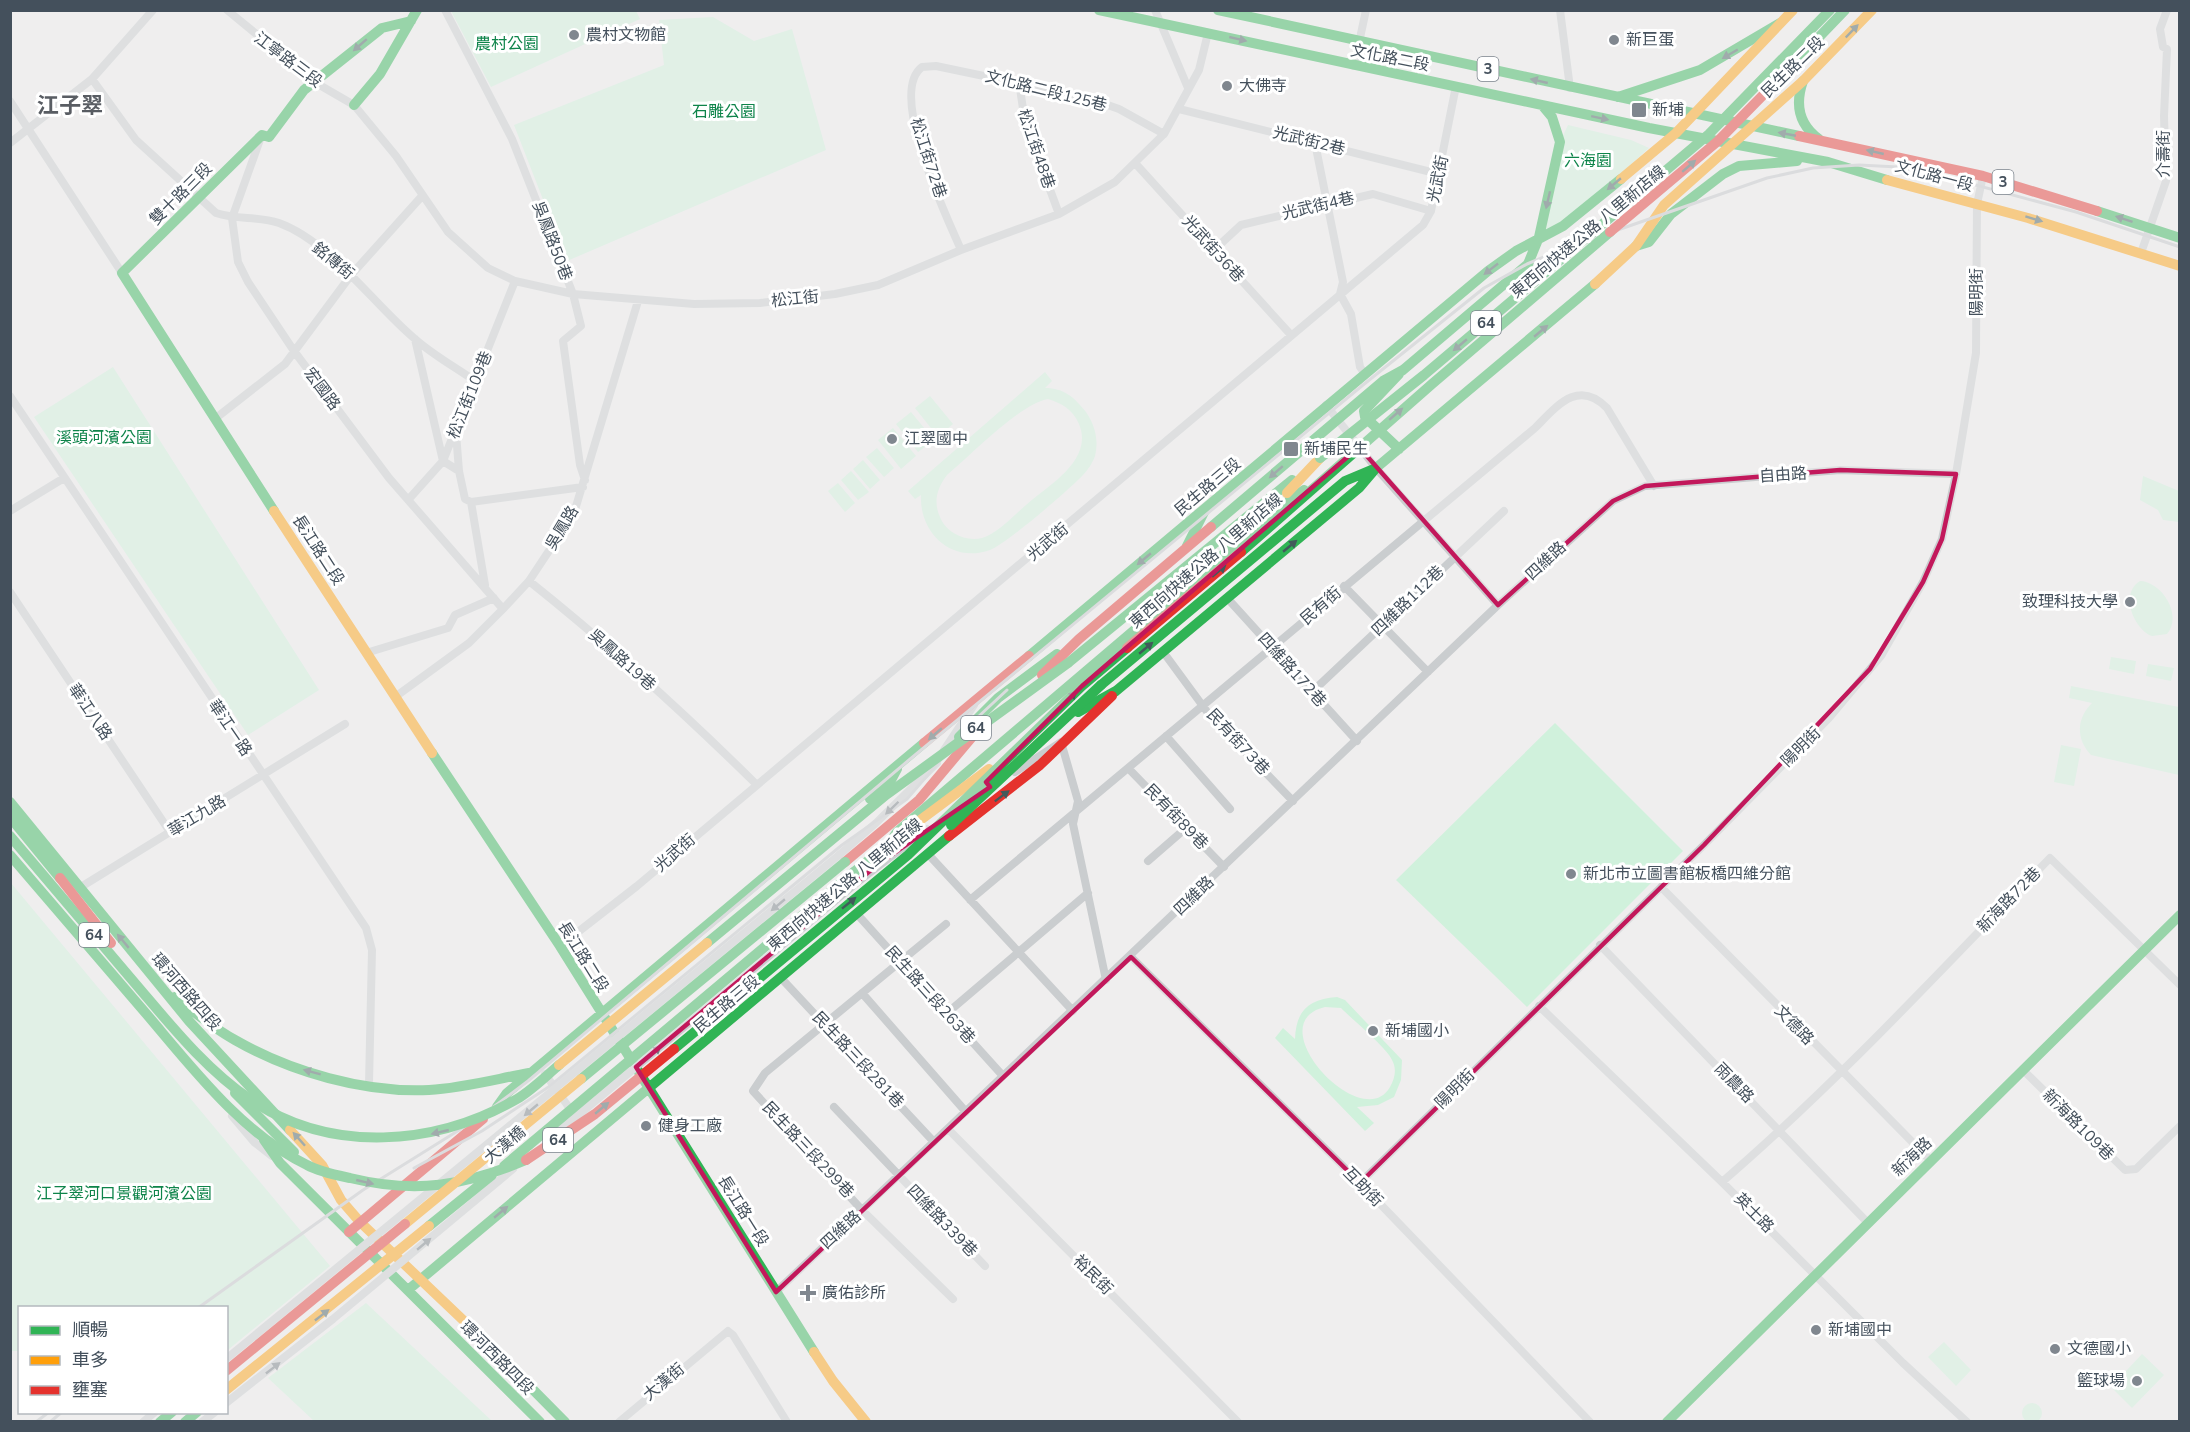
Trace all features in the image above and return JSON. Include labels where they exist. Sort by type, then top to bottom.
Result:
[{"type":"main road","points":[[354,105],[380,74],[417,10]]},
{"type":"main road","name":"文化路二段","points":[[1098,10],[1676,134]]},
{"type":"main road","name":"文化路二段","points":[[1218,10],[1694,114]]},
{"type":"main road","points":[[1676,134],[1793,10]]},
{"type":"main road","name":"東西向快速公路 八里新店線","points":[[10,838],[178,1037],[218,1074],[254,1101],[289,1120],[333,1134],[359,1138],[410,1138],[472,1123],[496,1111],[555,1071],[895,788],[1068,663],[1424,375],[1692,149],[1759,85],[1830,10]]},
{"type":"main road","name":"東西向快速公路 八里新店線","points":[[10,855],[201,1078],[261,1135],[308,1166],[378,1185],[424,1188],[464,1182],[492,1174],[530,1158],[595,1114],[908,855],[1082,686],[1246,549],[1331,471],[1718,141],[1845,10]]},
{"type":"main road","name":"民生路二段","points":[[1733,144],[1803,81],[1872,10]]},
{"type":"main road","points":[[316,83],[382,28],[411,21]]},
{"type":"main road","points":[[1617,98],[1700,70],[1780,23]]},
{"type":"main road","points":[[1803,81],[1797,104],[1799,116],[1813,135],[1823,141]]},
{"type":"main road","name":"雙十路三段","points":[[122,273],[262,135],[269,137],[304,90],[316,83]]},
{"type":"main road","points":[[1539,237],[1560,142],[1552,117],[1542,105]]},
{"type":"main road","name":"文化路一段","points":[[1694,114],[1983,176],[2152,227],[2180,238]]},
{"type":"main road","name":"文化路一段","points":[[1676,134],[1810,159],[1977,204],[2180,266]]},
{"type":"main road","name":"民生路三段","points":[[349,1232],[500,1104],[507,1093],[603,1018],[1326,405],[1488,271],[1539,237],[1563,226],[1676,134]]},
{"type":"main road","name":"民生路三段","points":[[857,876],[888,845],[1029,741],[1116,691],[1164,653],[1359,488],[1376,468],[1574,304],[1636,246],[1664,205],[1733,144]]},
{"type":"main road","points":[[1636,246],[1649,242],[1671,214],[1723,174],[1739,166],[1810,159]]},
{"type":"main road","name":"民生路三段","points":[[842,858],[904,814],[932,779],[961,734],[998,698],[1079,639],[1184,552],[1337,419],[1383,381],[1403,370],[1528,264],[1539,237]]},
{"type":"main road","name":"長江路二段","points":[[122,273],[366,653],[560,946],[603,1018]]},
{"type":"main road","points":[[1399,449],[1365,417],[1364,411],[1403,370]]},
{"type":"main road","points":[[888,845],[897,832],[1296,486],[1320,459]]},
{"type":"main road","points":[[908,855],[952,824],[1101,685],[1345,481],[1376,468]]},
{"type":"main road","points":[[904,814],[921,805],[1272,513],[1331,471]]},
{"type":"main road","points":[[1184,552],[1205,509]]},
{"type":"main road","name":"民生路三段","points":[[408,1290],[419,1278],[650,1089],[928,854],[1040,765],[1061,742],[1094,716],[1116,691]]},
{"type":"main road","name":"環河西路四段","points":[[10,802],[189,1021],[322,1165],[341,1200]]},
{"type":"main road","points":[[10,817],[87,910],[178,1037]]},
{"type":"main road","name":"環河西路四段","points":[[10,838],[178,1037],[341,1200],[360,1222],[440,1296],[565,1422]]},
{"type":"main road","name":"大漢橋","points":[[228,1369],[842,858]]},
{"type":"main road","name":"大漢橋","points":[[228,1388],[857,876]]},
{"type":"main road","name":"新海路","points":[[1667,1422],[2180,915]]},
{"type":"main road","points":[[160,986],[235,1041],[296,1067],[369,1084],[415,1090],[475,1084],[538,1070]]},
{"type":"main road","name":"長江路一段","points":[[603,1018],[833,1381],[866,1422]]},
{"type":"main road","name":"環河西路四段","points":[[178,1037],[197,1068],[260,1134],[280,1163],[540,1422]]},
{"type":"street","points":[[10,143],[92,79],[153,10]]},
{"type":"street","name":"江寧路三段","points":[[227,10],[316,83],[354,105]]},
{"type":"street","name":"吳鳳路50巷","points":[[445,10],[512,139],[573,294],[581,326],[563,341],[584,484]]},
{"type":"street","points":[[1155,10],[1170,40],[1188,88]]},
{"type":"street","points":[[1354,66],[1366,10]]},
{"type":"street","points":[[1560,10],[1570,88]]},
{"type":"street","name":"介壽街","points":[[2141,253],[2152,227],[2166,180],[2164,116],[2168,49],[2163,47],[2160,29],[2167,10]]},
{"type":"street","name":"松江街","points":[[354,105],[396,156],[448,232],[488,268],[515,281],[573,294],[694,304],[760,303],[836,294],[878,285],[961,250],[1059,214],[1115,182],[1164,134],[1199,70],[1208,33]]},
{"type":"street","name":"文化路二段125巷","points":[[922,67],[936,66],[1085,97],[1119,109],[1164,134]]},
{"type":"street","name":"松江街72巷","points":[[922,67],[912,80],[910,100],[915,130],[961,250]]},
{"type":"street","points":[[92,79],[136,140],[198,199],[216,213],[232,218]]},
{"type":"street","name":"松江街48巷","points":[[1019,82],[1025,122],[1059,214]]},
{"type":"street","name":"光武街","points":[[560,946],[637,886],[1423,225],[1431,211],[1456,86]]},
{"type":"street","name":"長江路二段","points":[[10,101],[122,273]]},
{"type":"street","name":"光武街2巷","points":[[1179,109],[1439,174]]},
{"type":"street","name":"宏國路","points":[[262,135],[232,218],[238,262],[264,309],[389,478],[503,609]]},
{"type":"street","points":[[1316,143],[1326,204],[1343,282],[1340,294],[1351,314],[1360,367],[1365,374]]},
{"type":"street","name":"光武街36巷","points":[[1135,163],[1291,335]]},
{"type":"street","name":"陽明街","points":[[1360,1183],[1829,718],[1881,656],[1923,582],[1942,539],[1956,474],[1976,353],[1977,204],[1983,176]]},
{"type":"street","name":"光武街4巷","points":[[1214,250],[1240,225],[1373,194],[1431,211]]},
{"type":"street","points":[[216,418],[285,364],[351,275],[422,196]]},
{"type":"street","name":"銘傳街","points":[[232,218],[264,219],[297,232],[351,275],[415,339],[475,381]]},
{"type":"street","name":"松江街109巷","points":[[408,500],[443,461],[515,281]]},
{"type":"street","name":"吳鳳路","points":[[395,697],[469,643],[503,609],[529,581],[574,513],[638,301]]},
{"type":"street","points":[[415,339],[443,461],[459,471]]},
{"type":"street","name":"華江一路","points":[[10,396],[262,777],[366,928],[370,938],[369,1084]]},
{"type":"street","name":"民有街","points":[[970,900],[1535,429],[1561,401],[1570,396],[1599,400],[1607,408],[1654,486]]},
{"type":"street","points":[[1326,405],[1376,468],[1498,605]]},
{"type":"street","points":[[456,430],[459,471],[465,499],[471,502],[584,484]]},
{"type":"street","name":"自由路","points":[[1613,501],[1645,486],[1840,471],[1956,474]]},
{"type":"street","points":[[10,511],[64,478]]},
{"type":"street","name":"四維路","points":[[776,1292],[1131,957],[1498,605],[1613,501]]},
{"type":"street","points":[[471,502],[485,587]]},
{"type":"street","name":"四維路112巷","points":[[1312,692],[1504,511]]},
{"type":"street","name":"吳鳳路19巷","points":[[529,581],[578,620],[712,741],[756,784]]},
{"type":"street","points":[[1344,586],[1428,672]]},
{"type":"street","name":"華江八路","points":[[10,592],[170,832]]},
{"type":"street","points":[[366,653],[448,628],[455,615],[494,598]]},
{"type":"street","name":"四維路172巷","points":[[1228,599],[1357,741]]},
{"type":"street","name":"民有街73巷","points":[[1164,653],[1203,705],[1293,801]]},
{"type":"street","points":[[228,1357],[842,858],[934,768],[952,735],[980,697]]},
{"type":"street","name":"華江九路","points":[[49,909],[79,888],[345,724]]},
{"type":"street","points":[[1166,736],[1230,809]]},
{"type":"street","points":[[228,1401],[333,1319],[857,876],[1061,742],[1078,801],[1073,824],[1106,980]]},
{"type":"street","name":"民有街89巷","points":[[1128,768],[1224,867]]},
{"type":"street","points":[[1148,861],[1186,828]]},
{"type":"street","points":[[928,854],[1073,1011]]},
{"type":"street","name":"新海路72巷","points":[[1841,1072],[2050,858],[2180,985]]},
{"type":"street","name":"環河西路四段","points":[[10,861],[49,909],[254,1142],[280,1163]]},
{"type":"street","name":"文德路","points":[[1661,887],[1930,1160]]},
{"type":"street","points":[[946,1014],[1088,894]]},
{"type":"street","name":"民生路三段263巷","points":[[857,914],[1003,1076]]},
{"type":"street","points":[[825,1024],[946,924]]},
{"type":"street","name":"雨農路","points":[[1600,945],[1867,1222]]},
{"type":"street","name":"互助街","points":[[1131,957],[1360,1183],[1590,1422]]},
{"type":"street","name":"民生路三段281巷","points":[[781,978],[934,1142]]},
{"type":"street","points":[[862,993],[966,1112]]},
{"type":"street","name":"英士路","points":[[1539,1006],[1722,1182],[1903,1364],[1967,1422]]},
{"type":"street","name":"民生路三段299巷","points":[[825,1024],[765,1073],[753,1091],[862,1210],[953,1299]]},
{"type":"street","points":[[538,1070],[590,1138]]},
{"type":"street","name":"新海路109巷","points":[[2024,1071],[2125,1170],[2136,1169],[2180,1126]]},
{"type":"street","points":[[1722,1182],[1780,1132],[1841,1072]]},
{"type":"street","name":"四維路339巷","points":[[834,1107],[985,1266]]},
{"type":"street","name":"裕民街","points":[[948,1129],[1238,1422]]},
{"type":"street","name":"大漢街","points":[[619,1422],[723,1332],[730,1331],[787,1422]]},
{"type":"highlighted area","points":[[1359,447],[1498,605],[1613,501],[1645,486],[1840,470],[1956,474],[1942,539],[1923,582],[1870,669],[1704,845],[1360,1183],[1131,957],[776,1292],[636,1067],[877,865],[990,787],[986,782],[1082,686]]},
{"type":"green space","name":"農村公園","points":[[451,11],[636,11],[640,19],[491,87]]},
{"type":"green space","name":"石雕公園","points":[[713,17],[754,41],[792,29],[826,150],[567,261],[514,125],[664,65],[659,20]]},
{"type":"green space","name":"六海園","points":[[1568,125],[1631,140],[1649,148],[1563,226],[1539,237],[1560,142]]},
{"type":"green space","name":"溪頭河濱公園","points":[[113,367],[319,690],[248,735],[34,417]]},
{"type":"green space","points":[[1045,372],[1052,381],[1045,388],[1058,390],[1073,398],[1086,412],[1094,427],[1097,444],[1095,456],[1085,473],[1037,516],[990,550],[962,553],[940,542],[925,521],[921,495],[915,499],[908,491]],"holes":[[[1048,399],[1062,405],[1077,419],[1082,437],[1075,460],[1057,480],[994,532],[976,539],[952,532],[943,523],[937,506],[939,490],[947,475],[1010,420],[1024,410]]]},
{"type":"green space","points":[[930,396],[953,424],[938,437],[915,408]]},
{"type":"green space","points":[[911,412],[934,440],[918,452],[896,424]]},
{"type":"green space","points":[[893,428],[916,456],[901,469],[878,440]]},
{"type":"green space","points":[[877,448],[894,468],[884,477],[866,457]]},
{"type":"green space","points":[[863,460],[880,480],[870,489],[853,469]]},
{"type":"green space","points":[[851,471],[869,492],[858,500],[841,480]]},
{"type":"green space","points":[[2143,476],[2179,491],[2179,522],[2163,520],[2158,510],[2140,500]]},
{"type":"green space","points":[[838,483],[855,503],[845,512],[828,491]]},
{"type":"green space","points":[[2140,581],[2156,587],[2168,601],[2173,618],[2167,634],[2152,636],[2145,632],[2135,619],[2131,611],[2130,594]]},
{"type":"green space","points":[[2111,657],[2136,661],[2134,674],[2109,669]]},
{"type":"green space","points":[[2148,664],[2174,668],[2171,681],[2146,676]]},
{"type":"green space","points":[[2071,686],[2179,707],[2179,775],[2091,755],[2083,742],[2080,729],[2083,716],[2092,703],[2069,698]]},
{"type":"green space","points":[[1555,723],[1683,851],[1527,1007],[1396,880]]},
{"type":"green space","points":[[2061,745],[2081,749],[2074,786],[2054,782]]},
{"type":"green space","name":"江子翠河口景觀河濱公園","points":[[11,883],[330,1266],[229,1349],[228,1306],[18,1306],[18,1351],[11,1351]]},
{"type":"green space","points":[[1337,997],[1345,1000],[1402,1060],[1401,1080],[1394,1097],[1378,1105],[1357,1107],[1374,1123],[1365,1131],[1275,1038],[1283,1028],[1295,1039],[1301,1013],[1312,1004]],"holes":[[[1325,1007],[1341,1008],[1384,1048],[1394,1063],[1395,1074],[1392,1084],[1376,1098],[1358,1097],[1339,1087],[1321,1071],[1308,1052],[1303,1033],[1307,1017]]]},
{"type":"green space","points":[[366,1303],[492,1421],[314,1421],[268,1378]]},
{"type":"green space","points":[[1944,1342],[1971,1370],[1956,1386],[1928,1357]]},
{"type":"green space","name":"籃球場","points":[[2142,1354],[2164,1375],[2132,1408],[2111,1387]]},
{"type":"green space","points":[[2032,1403],[2039,1406],[2042,1413],[2039,1420],[2032,1423],[2025,1420],[2022,1413],[2025,1406]]},
{"type":"railway","points":[[201,1306],[363,1190],[480,1117],[528,1081],[909,760],[1363,385],[1484,288],[1527,264],[1563,249],[1767,178],[1813,168],[1859,165],[1898,167],[1946,177],[2076,212],[2180,247]]},
{"type":"railway","points":[[414,1168],[482,1131],[550,1086],[842,845],[907,799],[978,717],[1007,690]]},
{"type":"railway","points":[[36,1422],[46,1414]]},
{"type":"railway","points":[[50,1422],[60,1414]]},
{"type":"traffic: fast","points":[[354,105],[380,74],[417,10]]},
{"type":"traffic: fast","points":[[1099,10],[1649,128],[1828,162],[1887,180]]},
{"type":"traffic: fast","points":[[1218,10],[1799,136]]},
{"type":"traffic: fast","points":[[1320,458],[1424,375],[1709,134],[1830,10]]},
{"type":"traffic: fast","points":[[1770,88],[1845,10]]},
{"type":"traffic: fast","points":[[274,511],[122,273],[262,135],[269,137],[304,90],[382,28],[411,21]]},
{"type":"traffic: fast","points":[[1618,97],[1700,70],[1780,23]]},
{"type":"traffic: fast","points":[[1803,81],[1799,98],[1800,113],[1807,127],[1819,139]]},
{"type":"traffic: fast","points":[[1539,237],[1560,142],[1552,117],[1542,105]]},
{"type":"traffic: fast","points":[[1636,246],[1649,242],[1671,214],[1723,174],[1739,166],[1797,161]]},
{"type":"traffic: fast","points":[[1029,656],[1488,271],[1516,251],[1563,226],[1621,179]]},
{"type":"traffic: fast","points":[[2097,211],[2180,238]]},
{"type":"traffic: fast","points":[[1241,552],[1610,232]]},
{"type":"traffic: fast","points":[[1211,527],[1383,381],[1403,370],[1528,264],[1539,237]]},
{"type":"traffic: fast","points":[[1078,712],[1116,691],[1359,488],[1376,468],[1595,284]]},
{"type":"traffic: fast","points":[[1399,374],[1364,411],[1365,417],[1399,449]]},
{"type":"traffic: fast","points":[[1101,685],[1345,481],[1376,468]]},
{"type":"traffic: fast","points":[[1068,663],[1292,480]]},
{"type":"traffic: fast","points":[[888,845],[897,832],[1272,513],[1304,490]]},
{"type":"traffic: fast","points":[[1187,546],[1204,512]]},
{"type":"traffic: fast","points":[[674,1049],[908,855],[1082,686],[1127,648]]},
{"type":"traffic: fast","points":[[959,737],[998,698],[1057,654]]},
{"type":"traffic: fast","points":[[707,943],[886,795],[1068,663]]},
{"type":"traffic: fast","points":[[951,825],[1101,685]]},
{"type":"traffic: fast","points":[[497,1107],[507,1093],[924,743]]},
{"type":"traffic: fast","points":[[432,753],[560,946],[814,1352]]},
{"type":"traffic: fast","points":[[870,799],[889,784],[897,769]]},
{"type":"traffic: fast","points":[[10,802],[189,1021],[290,1130]]},
{"type":"traffic: fast","points":[[10,817],[60,878]]},
{"type":"traffic: fast","points":[[10,836],[191,1048],[235,1088],[251,1100],[282,1117],[315,1129],[349,1136],[383,1137],[418,1134],[452,1127],[485,1115],[523,1095],[559,1065]]},
{"type":"traffic: fast","points":[[408,1290],[949,836]]},
{"type":"traffic: fast","points":[[854,872],[893,841]]},
{"type":"traffic: fast","points":[[10,855],[202,1079],[241,1119],[284,1152],[307,1165],[339,1176],[397,1186],[440,1185],[460,1181],[482,1176],[526,1160]]},
{"type":"traffic: fast","points":[[581,1079],[845,862]]},
{"type":"traffic: fast","points":[[504,1166],[854,872]]},
{"type":"traffic: fast","points":[[1667,1422],[2180,915]]},
{"type":"traffic: fast","points":[[175,997],[219,1030],[257,1051],[304,1071],[354,1084],[379,1088],[429,1090],[529,1073]]},
{"type":"traffic: fast","points":[[235,1093],[294,1152]]},
{"type":"traffic: fast","points":[[264,1140],[280,1163],[540,1422]]},
{"type":"traffic: fast","points":[[429,1226],[492,1175]]},
{"type":"traffic: fast","points":[[483,1339],[565,1422]]},
{"type":"traffic: fast","points":[[160,1422],[170,1414]]},
{"type":"traffic: fast","points":[[185,1422],[195,1414]]},
{"type":"traffic: slow","points":[[1621,179],[1676,133],[1793,10]]},
{"type":"traffic: slow","points":[[1595,284],[1636,246],[1664,205],[1803,81],[1872,10]]},
{"type":"traffic: slow","points":[[1887,180],[2028,218],[2180,266]]},
{"type":"traffic: slow","points":[[1287,493],[1320,458]]},
{"type":"traffic: slow","points":[[274,511],[432,753]]},
{"type":"traffic: slow","points":[[915,824],[989,769]]},
{"type":"traffic: slow","points":[[559,1065],[707,943]]},
{"type":"traffic: slow","points":[[405,1224],[581,1079]]},
{"type":"traffic: slow","points":[[290,1130],[322,1165],[341,1200],[360,1222],[483,1339]]},
{"type":"traffic: slow","points":[[228,1388],[429,1226]]},
{"type":"traffic: slow","points":[[814,1352],[833,1381],[866,1422]]},
{"type":"traffic: jam","points":[[1610,232],[1718,141],[1770,88]]},
{"type":"traffic: jam","points":[[1799,136],[1983,176],[2097,211]]},
{"type":"traffic: jam","points":[[1042,675],[1079,639],[1211,527]]},
{"type":"traffic: jam","points":[[1127,648],[1241,552]]},
{"type":"traffic: jam","points":[[924,743],[1029,656]]},
{"type":"traffic: jam","points":[[949,836],[1040,765],[1112,696]]},
{"type":"traffic: jam","points":[[845,862],[919,800],[972,737]]},
{"type":"traffic: jam","points":[[60,878],[111,943]]},
{"type":"traffic: jam","points":[[526,1160],[595,1114],[674,1049]]},
{"type":"traffic: jam","points":[[349,1232],[483,1119]]},
{"type":"traffic: jam","points":[[228,1369],[405,1224]]},
{"type":"place","name":"農村文物館","points":[[574,35]]},
{"type":"place","name":"新巨蛋","points":[[1614,40]]},
{"type":"place","name":"大佛寺","points":[[1227,86]]},
{"type":"place","name":"新埔","points":[[1639,110]]},
{"type":"place","name":"江翠國中","points":[[892,439]]},
{"type":"place","name":"新埔民生","points":[[1291,449]]},
{"type":"place","name":"致理科技大學","points":[[2130,602]]},
{"type":"place","name":"新北市立圖書館板橋四維分館","points":[[1571,874]]},
{"type":"place","name":"新埔國小","points":[[1373,1031]]},
{"type":"place","name":"健身工廠","points":[[646,1126]]},
{"type":"place","name":"廣佑診所","points":[[808,1293]]},
{"type":"place","name":"新埔國中","points":[[1816,1330]]},
{"type":"place","name":"文德國小","points":[[2055,1349]]},
{"type":"place","name":"籃球場","points":[[2137,1381]]},
{"type":"district","name":"江子翠","points":[[70,106]]}]
